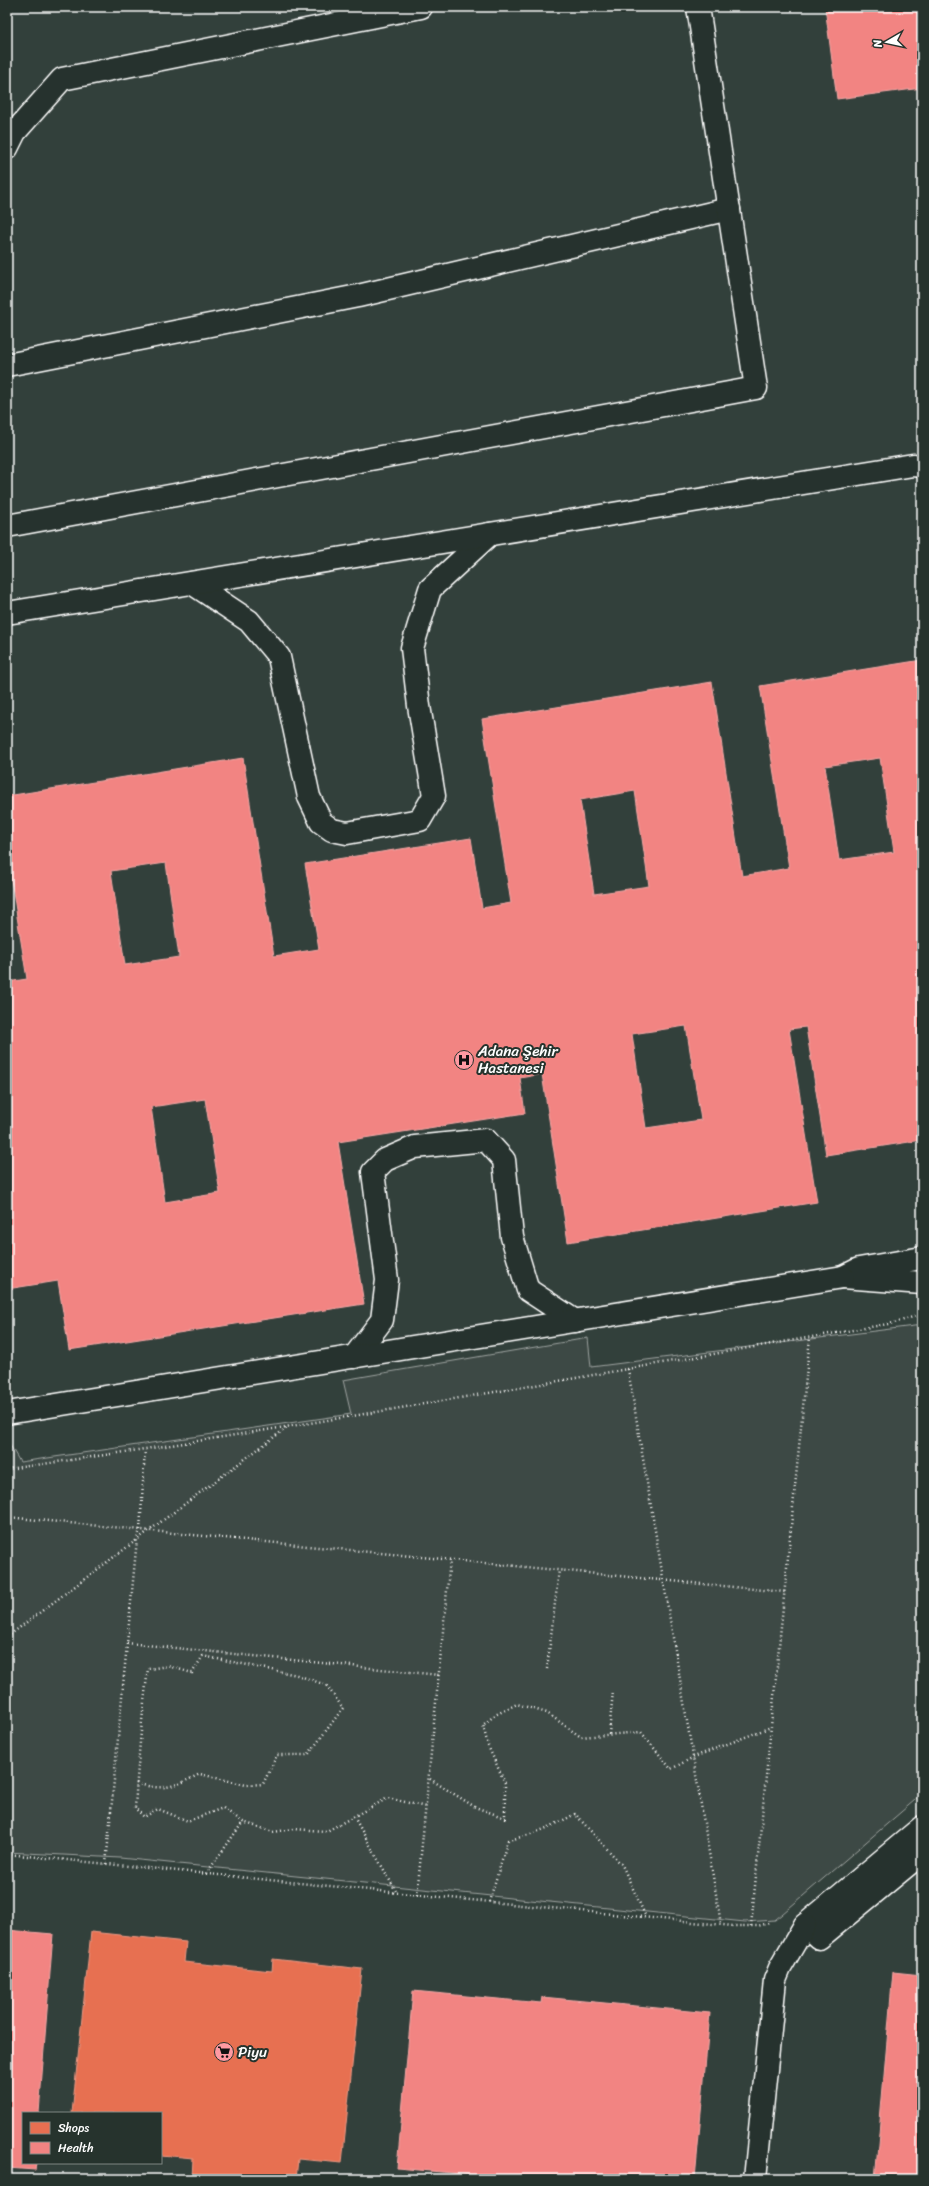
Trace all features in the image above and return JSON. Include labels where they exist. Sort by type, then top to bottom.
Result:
[{"type":"street","points":[[7,148],[15,132],[62,79],[421,7]]},
{"type":"street","points":[[7,526],[756,388],[698,7]]},
{"type":"street","points":[[7,365],[358,296],[729,209]]},
{"type":"street","points":[[7,613],[905,467],[922,466]]},
{"type":"street","points":[[192,583],[249,621],[279,657],[309,797],[321,822],[332,830],[347,833],[420,820],[434,796],[419,706],[412,648],[430,589],[490,534]]},
{"type":"street","points":[[354,1357],[382,1320],[387,1280],[373,1172],[385,1160],[416,1147],[486,1140],[504,1160],[512,1237],[528,1290],[575,1321]]},
{"type":"street","points":[[843,1277],[859,1270],[922,1258]]},
{"type":"street","points":[[7,1413],[843,1277],[922,1283]]},
{"type":"street","points":[[755,2179],[775,1980],[780,1968],[805,1925],[922,1827]]},
{"type":"street","points":[[805,1925],[819,1938],[922,1853]]},
{"type":"path","points":[[7,1469],[145,1450],[290,1426],[894,1323],[916,1316],[922,1317]]},
{"type":"path","points":[[752,1926],[810,1337]]},
{"type":"path","points":[[628,1369],[721,1924]]},
{"type":"path","points":[[7,1637],[147,1531],[290,1426]]},
{"type":"path","points":[[106,1864],[126,1643],[137,1539],[140,1530],[145,1450]]},
{"type":"path","points":[[7,1517],[664,1579],[785,1592]]},
{"type":"path","points":[[417,1895],[430,1779],[450,1560]]},
{"type":"path","points":[[548,1669],[559,1570]]},
{"type":"path","points":[[126,1643],[439,1674]]},
{"type":"path","points":[[136,1783],[150,1787],[174,1787],[200,1774],[246,1785],[263,1784],[277,1755],[308,1755],[343,1708],[326,1685],[297,1675],[203,1656],[192,1673],[168,1666],[148,1669],[140,1731],[136,1783],[135,1808],[144,1817],[158,1809],[188,1821],[223,1808],[243,1822],[273,1832],[294,1828],[327,1831],[388,1798],[426,1807]]},
{"type":"path","points":[[610,1734],[612,1691]]},
{"type":"path","points":[[430,1779],[475,1807],[505,1818],[505,1783],[488,1746],[483,1725],[495,1716],[517,1704],[547,1713],[581,1737],[641,1732],[670,1769],[694,1757],[771,1728]]},
{"type":"path","points":[[489,1902],[508,1840],[529,1836],[546,1830],[575,1814],[622,1865],[646,1917]]},
{"type":"path","points":[[354,1817],[397,1893]]},
{"type":"path","points":[[205,1874],[243,1822]]},
{"type":"path","points":[[7,1854],[721,1924],[752,1926],[776,1921]]},
{"type":"shaded area","name":"Adana Şehir Hastanesi","points":[[7,7],[922,7],[922,2179],[7,2179]]},
{"type":"shaded area","points":[[922,1325],[922,1794],[775,1920],[745,1922],[120,1858],[7,1852],[7,1440],[20,1462],[351,1414],[343,1380],[588,1338],[591,1367]]},
{"type":"building: Shops","points":[[91,1932],[186,1942],[184,1962],[272,1971],[273,1959],[362,1969],[342,2163],[298,2159],[296,2179],[192,2179],[193,2158],[162,2155],[162,2112],[72,2112]]},
{"type":"building: Health","points":[[825,7],[922,7],[922,88],[837,99]]},
{"type":"building: Health","points":[[922,660],[922,1140],[826,1155],[806,1027],[789,1029],[817,1202],[568,1242],[542,1074],[520,1078],[525,1113],[338,1142],[364,1304],[69,1350],[58,1281],[7,1289],[7,982],[27,979],[7,854],[7,796],[243,758],[274,956],[319,949],[305,864],[471,838],[482,908],[511,903],[482,719],[712,682],[742,876],[789,868],[760,686]],"holes":[[[880,758],[894,852],[839,860],[825,766]],[[635,791],[649,886],[594,894],[580,800]],[[166,863],[179,957],[125,965],[111,871]],[[686,1026],[701,1120],[646,1128],[632,1034]],[[205,1099],[220,1193],[165,1202],[151,1107]]]},
{"type":"building: Health","points":[[7,1930],[53,1934],[39,2112],[22,2112],[22,2164],[36,2164],[35,2170],[7,2168]]},
{"type":"building: Health","points":[[893,1972],[922,1975],[922,2179],[875,2179]]},
{"type":"building: Health","points":[[413,1991],[541,2003],[542,1997],[710,2013],[695,2179],[474,2179],[474,2175],[397,2168]]},
{"type":"place","name":"Adana Şehir Hastanesi","points":[[464,1060]]},
{"type":"place","name":"Piyu","points":[[224,2052]]}]
